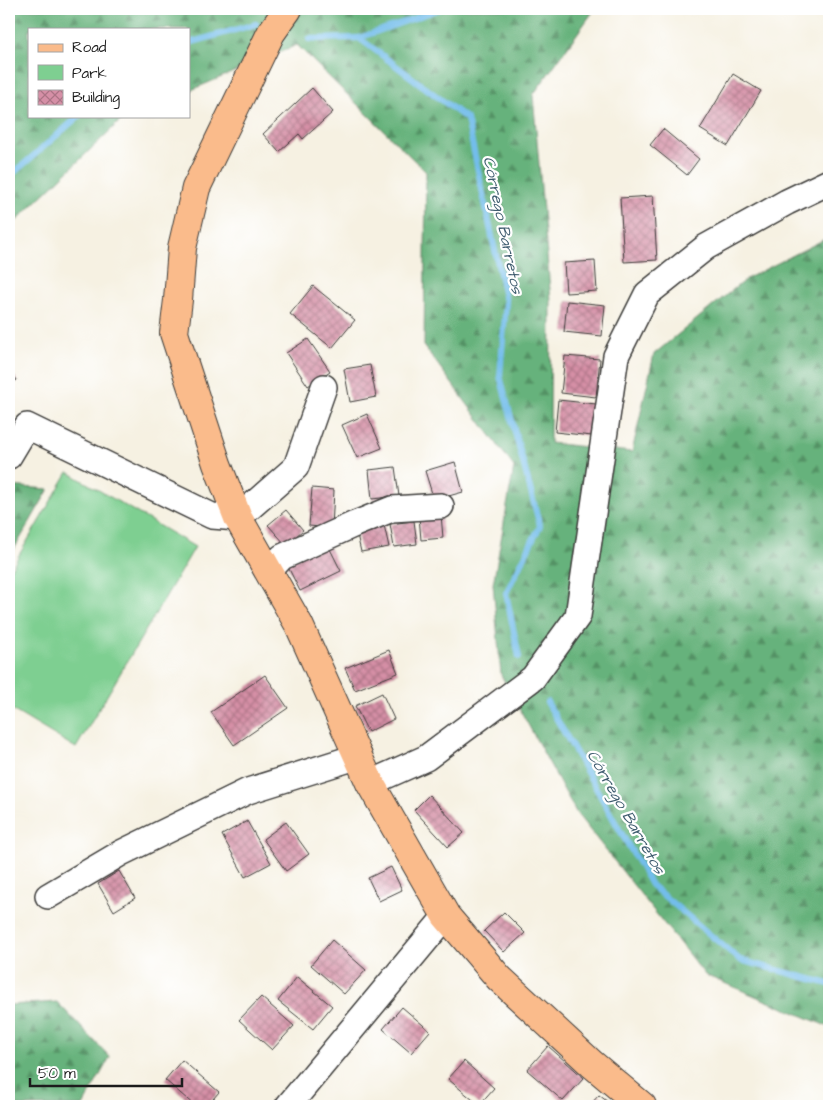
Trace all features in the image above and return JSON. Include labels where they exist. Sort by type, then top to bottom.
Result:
[{"type":"main road","points":[[288,9],[271,33],[196,188],[182,248],[174,333],[217,464],[238,518],[299,625],[370,783],[446,916],[499,978],[592,1064],[642,1106]]},
{"type":"street","points":[[370,783],[426,758],[533,678],[578,616],[616,356],[647,294],[706,247],[787,202],[829,182]]},
{"type":"street","points":[[9,456],[26,426],[212,516],[238,518],[296,467],[324,387]]},
{"type":"street","points":[[269,571],[282,557],[392,509],[441,506]]},
{"type":"street","points":[[48,896],[121,853],[248,791],[359,756]]},
{"type":"street","points":[[288,1106],[446,916]]},
{"type":"green space","points":[[9,9],[595,9],[533,95],[551,301],[550,443],[632,452],[654,354],[746,279],[829,237],[829,1027],[705,975],[577,814],[501,675],[493,584],[514,467],[424,346],[426,172],[297,45],[190,91],[190,28],[28,28],[28,118],[126,118],[120,121],[9,228]]},
{"type":"green space","points":[[68,472],[195,547],[76,748],[9,708],[9,572]]},
{"type":"green space","points":[[9,486],[49,489],[9,558]]},
{"type":"green space","points":[[57,1002],[110,1057],[83,1106],[9,1106],[9,1005]]},
{"type":"building","points":[[733,74],[761,91],[728,146],[700,129]]},
{"type":"building","points":[[312,88],[333,112],[303,139],[299,134],[279,152],[263,134]]},
{"type":"building","points":[[663,129],[699,159],[687,175],[650,145]]},
{"type":"building","points":[[653,196],[657,260],[624,262],[620,198]]},
{"type":"building","points":[[595,261],[597,291],[566,293],[564,263]]},
{"type":"building","points":[[313,286],[355,320],[332,348],[290,314]]},
{"type":"building","points":[[567,301],[605,305],[602,336],[564,332]]},
{"type":"building","points":[[308,339],[330,371],[308,386],[286,353]]},
{"type":"building","points":[[565,356],[600,359],[596,397],[561,393]]},
{"type":"building","points":[[370,365],[376,397],[350,402],[344,369]]},
{"type":"building","points":[[9,369],[17,380],[9,386]]},
{"type":"building","points":[[558,400],[596,404],[592,436],[555,432]]},
{"type":"building","points":[[367,414],[382,448],[357,458],[342,425]]},
{"type":"building","points":[[455,462],[463,492],[434,500],[425,471]]},
{"type":"building","points":[[395,467],[399,496],[372,499],[369,470]]},
{"type":"building","points":[[312,488],[334,490],[332,528],[309,526]]},
{"type":"building","points":[[286,510],[303,530],[286,545],[268,525]]},
{"type":"building","points":[[441,514],[443,538],[421,540],[419,516]]},
{"type":"building","points":[[414,521],[417,544],[394,547],[390,524]]},
{"type":"building","points":[[384,525],[389,547],[361,552],[356,530]]},
{"type":"building","points":[[327,543],[341,571],[300,591],[286,563]]},
{"type":"building","points":[[389,650],[398,673],[355,690],[345,668]]},
{"type":"building","points":[[265,675],[288,708],[234,745],[211,712]]},
{"type":"building","points":[[382,693],[394,719],[368,732],[355,706]]},
{"type":"building","points":[[429,795],[464,833],[448,847],[414,810]]},
{"type":"building","points":[[247,821],[271,863],[245,877],[222,835]]},
{"type":"building","points":[[286,822],[309,854],[286,871],[263,839]]},
{"type":"building","points":[[391,867],[402,890],[379,901],[368,878]]},
{"type":"building","points":[[119,871],[135,898],[114,911],[98,884]]},
{"type":"building","points":[[504,912],[525,933],[504,952],[484,931]]},
{"type":"building","points":[[332,940],[366,970],[344,994],[311,965]]},
{"type":"building","points":[[297,977],[332,1006],[313,1029],[278,1001]]},
{"type":"building","points":[[261,997],[294,1026],[272,1050],[239,1020]]},
{"type":"building","points":[[402,1007],[430,1031],[411,1053],[383,1029]]},
{"type":"building","points":[[548,1046],[584,1078],[563,1101],[527,1070]]},
{"type":"building","points":[[182,1060],[219,1092],[207,1106],[195,1106],[165,1080]]},
{"type":"building","points":[[464,1061],[494,1088],[479,1105],[448,1079]]},
{"type":"building","points":[[599,1095],[613,1106],[589,1106]]},
{"type":"waterway","points":[[359,38],[440,9]]},
{"type":"waterway","name":"Córrego Barretos","points":[[190,43],[256,24]]},
{"type":"waterway","name":"Córrego Barretos","points":[[309,39],[359,38],[467,119],[506,302],[500,376],[540,526],[506,593],[519,657]]},
{"type":"waterway","name":"Córrego Barretos","points":[[9,177],[77,118]]},
{"type":"waterway","name":"Córrego Barretos","points":[[547,702],[651,885],[740,960],[829,984]]}]
